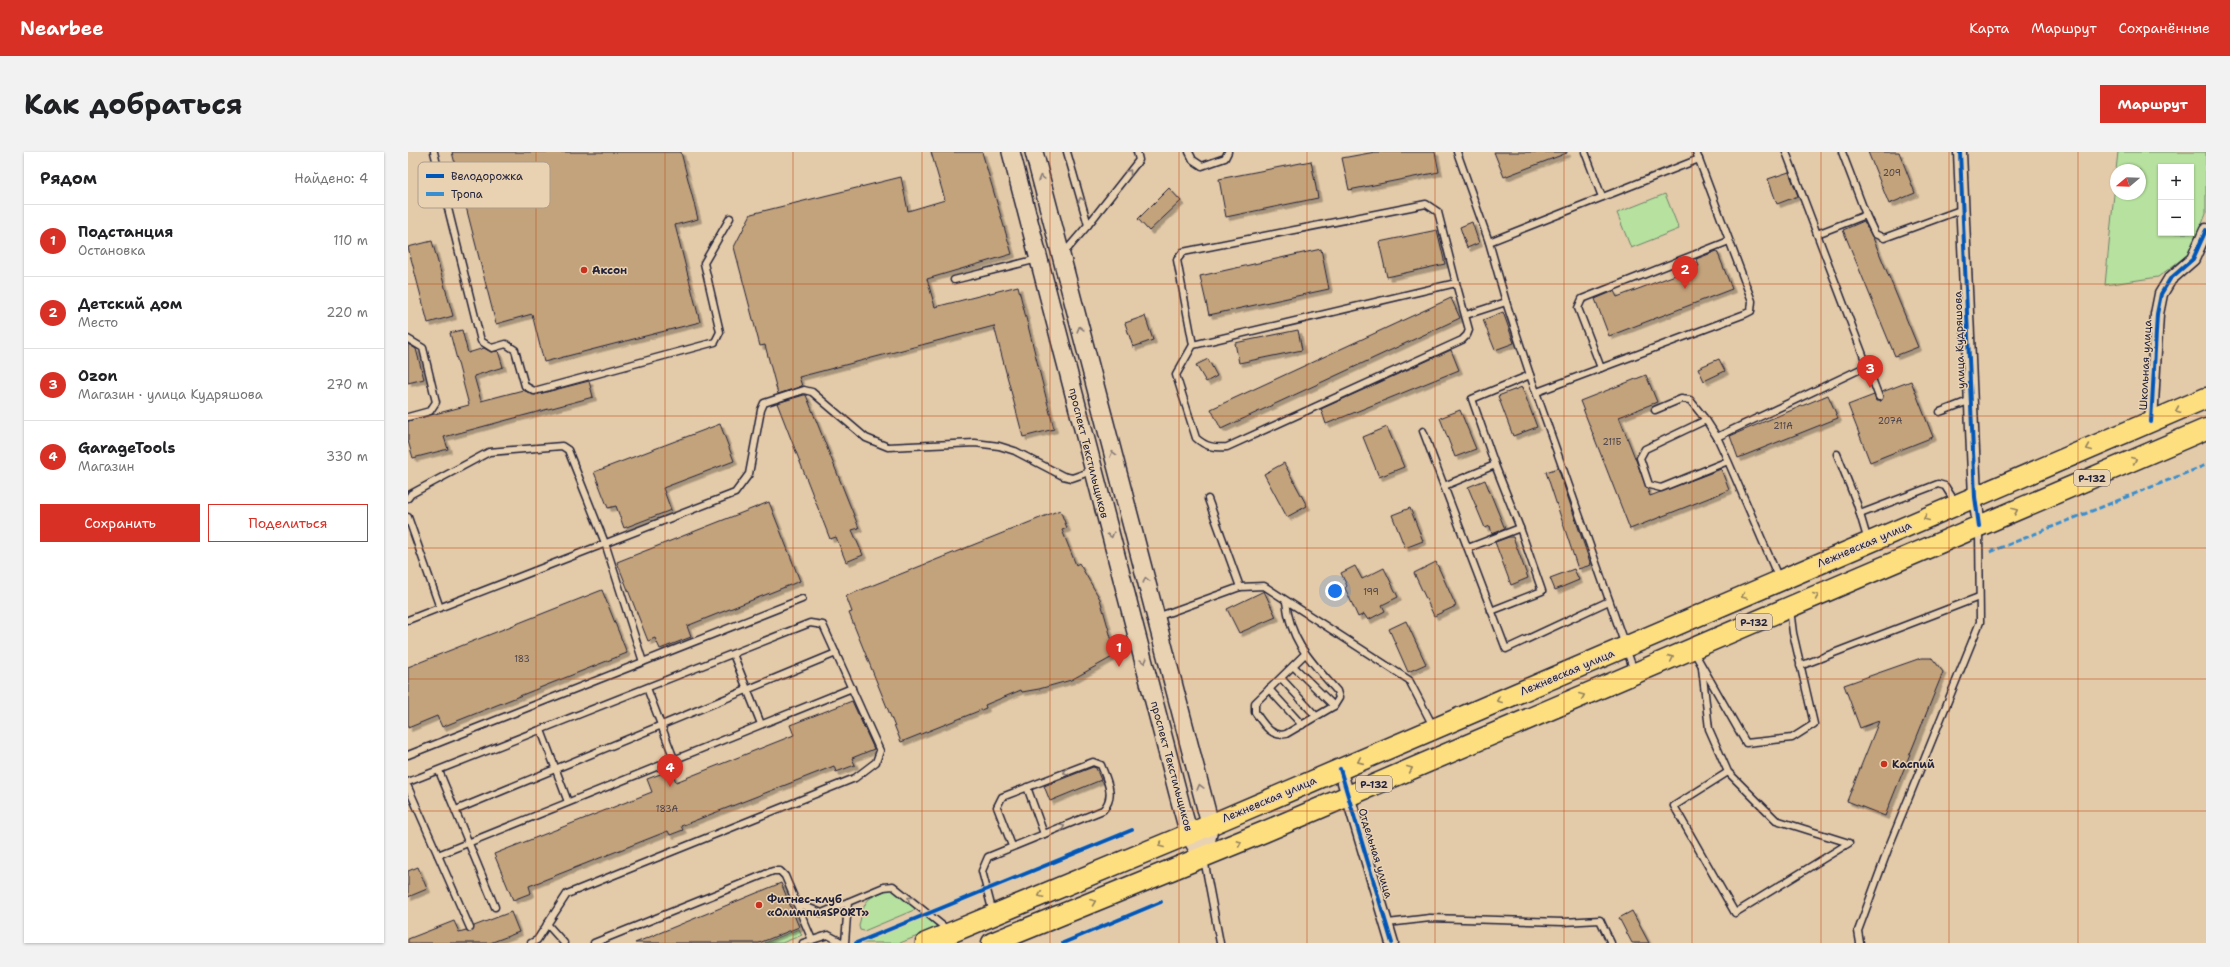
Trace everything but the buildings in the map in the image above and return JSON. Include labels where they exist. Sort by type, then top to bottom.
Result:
[{"type":"highway","name":"Лежневская улица","points":[[926,943],[1189,834],[2206,398]]},
{"type":"highway","name":"Р-132","points":[[992,943],[1203,858],[1349,794],[1635,674],[2206,430]]},
{"type":"main road","name":"проспект Текстильщиков","points":[[1011,152],[1189,834],[1203,858]]},
{"type":"main road","name":"проспект Текстильщиков","points":[[1034,152],[1210,824],[1203,858]]},
{"type":"street","name":"улица Кудряшова","points":[[1960,152],[1975,497],[1979,526]]},
{"type":"street","name":"Школьная улица","points":[[2151,422],[2157,314],[2161,294],[2170,279],[2193,260],[2206,230]]},
{"type":"street","name":"Отдельная улица","points":[[1340,769],[1388,923],[1392,943]]},
{"type":"lane","points":[[434,152],[436,162]]},
{"type":"lane","points":[[1067,152],[1088,225]]},
{"type":"lane","points":[[1061,256],[1088,225],[1139,160],[1136,152]]},
{"type":"lane","points":[[1189,152],[1193,160],[1202,166],[1225,158],[1228,152]]},
{"type":"lane","points":[[1457,152],[1489,242],[1506,302],[1530,376],[1537,392],[1635,674]]},
{"type":"lane","points":[[1585,152],[1602,197]]},
{"type":"lane","points":[[1537,392],[1749,313],[1753,304],[1696,152]]},
{"type":"lane","points":[[1786,152],[1879,397]]},
{"type":"lane","points":[[1842,152],[1866,215],[1875,234],[1884,238],[1963,209]]},
{"type":"lane","points":[[1489,242],[1699,160]]},
{"type":"lane","points":[[1426,204],[1438,212],[1456,284],[1466,315],[1469,330],[1467,335],[1462,340],[1228,447],[1216,448],[1204,445],[1196,438],[1176,375],[1193,345],[1177,260],[1183,252],[1426,204]]},
{"type":"lane","points":[[448,208],[481,341],[492,348],[506,344],[515,350],[525,386],[534,391],[715,342],[720,332],[704,263],[730,218]]},
{"type":"lane","points":[[1817,234],[1866,215]]},
{"type":"lane","points":[[1601,368],[1578,308],[1582,299],[1729,241]]},
{"type":"lane","points":[[954,280],[1039,258]]},
{"type":"lane","points":[[1193,345],[1456,284]]},
{"type":"lane","points":[[1466,315],[1506,302]]},
{"type":"lane","points":[[408,339],[423,348],[436,402],[430,411],[408,417]]},
{"type":"lane","points":[[1717,437],[1867,366]]},
{"type":"lane","points":[[1491,611],[1542,591],[1472,399],[1530,376]]},
{"type":"lane","points":[[408,620],[735,493],[749,474],[760,410],[764,403],[804,390],[812,392],[866,438],[888,447],[975,443],[999,446],[1015,451],[1063,476],[1072,478],[1094,470]]},
{"type":"lane","points":[[1655,410],[1682,398],[1690,400],[1706,420],[1717,437],[1780,580]]},
{"type":"lane","points":[[1940,412],[1971,400]]},
{"type":"lane","points":[[1706,420],[1645,449],[1640,458],[1649,485],[1661,488],[1728,462]]},
{"type":"lane","points":[[1423,431],[1506,649],[1609,601]]},
{"type":"lane","points":[[408,498],[411,494],[489,452],[562,446],[568,450],[605,543],[644,662]]},
{"type":"lane","points":[[1837,454],[1869,542]]},
{"type":"lane","points":[[1444,486],[1496,465]]},
{"type":"lane","points":[[1860,514],[1938,484],[1945,486],[1956,505]]},
{"type":"lane","points":[[1208,499],[1240,587]]},
{"type":"lane","points":[[408,517],[440,608]]},
{"type":"lane","points":[[1860,943],[1858,931],[1890,844],[1980,622],[1979,526]]},
{"type":"lane","points":[[1468,548],[1520,528]]},
{"type":"lane","points":[[1156,618],[1240,587],[1264,586],[1286,602],[1409,680],[1434,728]]},
{"type":"lane","points":[[1800,666],[1979,597]]},
{"type":"lane","points":[[408,755],[802,600]]},
{"type":"lane","points":[[1286,602],[1288,618],[1294,637],[1305,654],[1337,691],[1339,698],[1334,706],[1280,736],[1272,733],[1255,712],[1255,703],[1305,654]]},
{"type":"lane","points":[[1692,649],[1746,743],[1792,738],[1814,724],[1800,666],[1790,607]]},
{"type":"lane","points":[[408,782],[816,622],[823,625],[880,751],[876,762],[854,778],[567,894],[537,940],[531,943]]},
{"type":"lane","points":[[456,810],[836,653]]},
{"type":"lane","points":[[733,654],[761,724]]},
{"type":"lane","points":[[1293,666],[1334,706]]},
{"type":"lane","points":[[1702,668],[1709,729],[1728,772],[1776,820],[1849,843],[1735,913],[1674,806],[1728,772]]},
{"type":"lane","points":[[1281,678],[1316,716]]},
{"type":"lane","points":[[647,688],[674,759]]},
{"type":"lane","points":[[438,855],[852,688]]},
{"type":"lane","points":[[1269,689],[1302,725]]},
{"type":"lane","points":[[541,730],[568,802]]},
{"type":"lane","points":[[993,915],[982,871],[988,857],[1012,846],[1097,814],[1107,806],[1110,800],[1110,792],[1101,765],[1093,762],[1002,797],[998,807],[1012,846]]},
{"type":"lane","points":[[439,771],[495,907]]},
{"type":"lane","points":[[408,787],[470,928]]},
{"type":"lane","points":[[1026,787],[1044,834]]},
{"type":"lane","points":[[1203,858],[1221,943]]},
{"type":"lane","points":[[594,943],[773,871],[780,871],[785,876],[812,940]]},
{"type":"lane","points":[[796,903],[822,913],[884,887],[893,886],[951,933]]},
{"type":"lane","points":[[803,943],[828,935],[844,943],[848,902]]},
{"type":"lane","points":[[1388,923],[1430,918],[1563,922],[1600,920],[1611,943]]},
{"type":"lane","points":[[547,924],[564,943]]},
{"type":"green space","points":[[2118,152],[2206,152],[2206,214],[2190,253],[2158,277],[2105,285],[2113,200],[2146,200],[2146,164],[2117,164]]},
{"type":"green space","points":[[1665,194],[1679,229],[1631,248],[1617,213]]},
{"type":"green space","points":[[892,888],[916,907],[914,910],[864,931],[860,930],[859,926],[863,910],[871,897]]},
{"type":"green space","points":[[927,915],[937,924],[933,930],[900,943],[859,943]]},
{"type":"green space","points":[[799,929],[802,935],[782,943],[765,943]]},
{"type":"marked path","points":[[1990,552],[2206,465]]},
{"type":"cycle path","points":[[1960,152],[1975,497],[1979,526]]},
{"type":"cycle path","points":[[2151,422],[2157,314],[2161,294],[2170,279],[2193,259],[2206,230]]},
{"type":"cycle path","points":[[1340,769],[1392,943]]},
{"type":"cycle path","points":[[856,943],[1132,830]]},
{"type":"cycle path","points":[[1063,943],[1161,902]]},
{"type":"place","name":"Аксон","points":[[584,270]]},
{"type":"place","name":"Детский дом","points":[[1685,289]]},
{"type":"place","name":"Ozon","points":[[1870,388]]},
{"type":"place","name":"Подстанция","points":[[1119,667]]},
{"type":"place","name":"Каспий","points":[[1884,764]]},
{"type":"place","name":"GarageTools","points":[[670,787]]},
{"type":"place","name":"Фитнес-клуб «ОлимпияSPORT»","points":[[759,905]]}]
